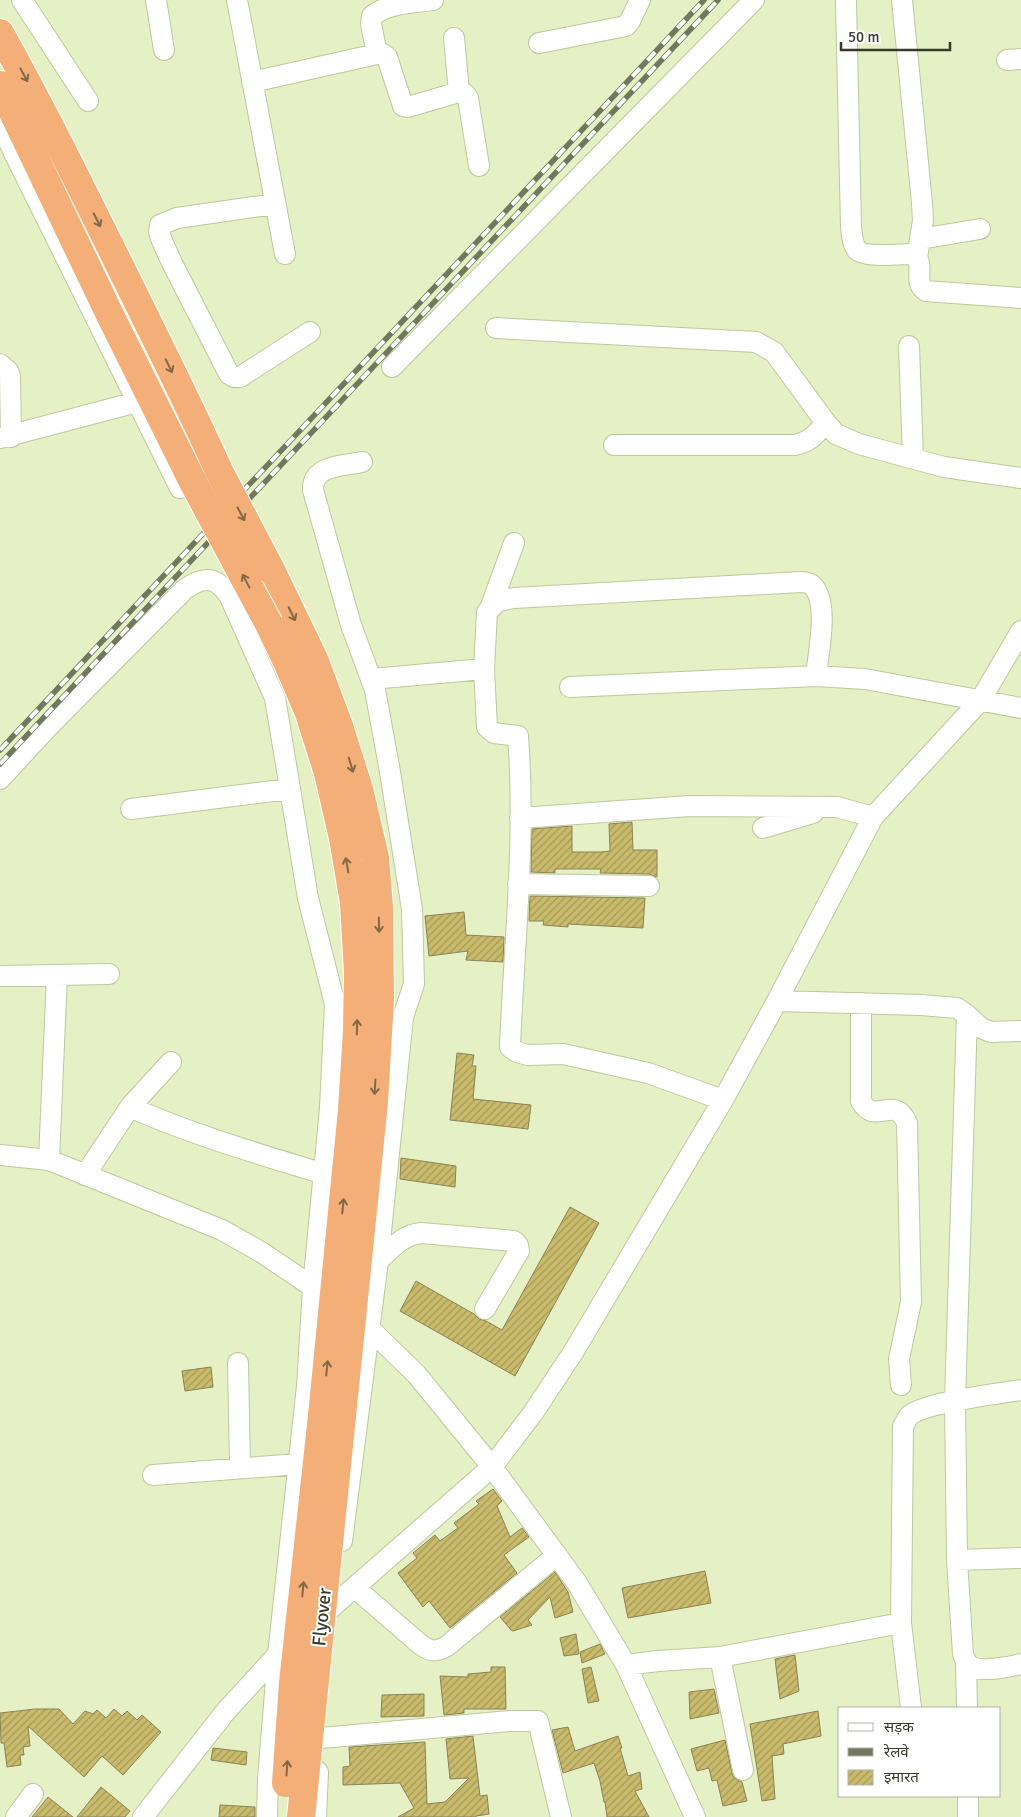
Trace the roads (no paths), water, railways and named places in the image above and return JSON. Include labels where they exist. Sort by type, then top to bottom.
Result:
[{"type":"highway","points":[[0,33],[35,96],[104,233],[219,471],[271,570],[314,659],[339,726],[359,790],[375,858],[379,907],[380,999],[374,1102],[332,1416]]},
{"type":"highway","points":[[0,85],[110,315],[187,486],[269,624],[309,713],[328,773],[343,838],[354,903],[358,972],[353,1100],[332,1416]]},
{"type":"highway","name":"Flyover","points":[[283,1817],[293,1682],[332,1416]]},
{"type":"highway","name":"Flyover","points":[[301,1817],[332,1416]]},
{"type":"street","points":[[22,0],[88,101]]},
{"type":"street","points":[[156,0],[164,50]]},
{"type":"street","points":[[237,0],[285,254]]},
{"type":"street","points":[[377,54],[371,24],[372,16],[378,11],[388,8],[433,0]]},
{"type":"street","points":[[539,42],[626,26],[630,22],[640,0]]},
{"type":"street","points":[[392,367],[754,0]]},
{"type":"street","points":[[902,0],[921,176],[922,221],[918,248],[920,262],[919,284],[926,291],[1021,298]]},
{"type":"street","points":[[846,2],[851,227],[853,241],[858,250],[866,254],[912,254],[918,248],[980,230]]},
{"type":"street","points":[[454,38],[459,92]]},
{"type":"street","points":[[252,82],[383,54],[387,57],[403,106],[408,107],[459,92],[465,94],[468,98],[480,166]]},
{"type":"street","points":[[0,122],[137,402],[187,486]]},
{"type":"street","points":[[275,204],[177,218],[160,224],[160,232],[172,263],[229,374],[234,377],[240,377],[310,332]]},
{"type":"street","points":[[496,328],[756,342],[774,352],[826,423],[836,434],[847,440],[944,467],[1021,478]]},
{"type":"street","points":[[909,346],[913,458]]},
{"type":"street","points":[[0,364],[8,371],[10,376],[5,438],[137,402]]},
{"type":"street","points":[[614,445],[795,444],[804,443],[812,438],[826,423]]},
{"type":"street","points":[[316,1817],[321,1738],[334,1605],[378,1262],[403,1017],[414,984],[412,909],[375,690],[350,625],[330,547],[315,500],[312,480],[317,474],[326,469],[362,462]]},
{"type":"street","points":[[514,543],[491,606],[487,612],[484,669],[487,727],[494,733],[518,736],[520,818],[510,1047],[523,1054],[563,1054],[648,1073],[723,1100]]},
{"type":"street","points":[[0,779],[48,727],[185,590],[194,583],[205,579],[221,584],[229,595],[274,698],[308,898],[335,1004],[330,1108],[313,1287],[307,1386],[278,1655],[268,1780],[267,1817]]},
{"type":"street","points":[[491,606],[498,600],[514,598],[801,582],[811,584],[817,592],[822,610],[816,676]]},
{"type":"street","points":[[143,1817],[226,1711],[278,1655],[492,1466],[533,1413],[574,1352],[723,1100],[777,1001],[873,816],[980,702],[1021,631]]},
{"type":"street","points":[[371,679],[484,669]]},
{"type":"street","points":[[570,687],[816,676],[865,679],[980,702],[1021,708]]},
{"type":"street","points":[[131,809],[289,789]]},
{"type":"street","points":[[520,818],[690,806],[838,807],[873,816]]},
{"type":"street","points":[[763,828],[838,807]]},
{"type":"street","points":[[518,884],[649,886]]},
{"type":"street","points":[[0,976],[109,974]]},
{"type":"street","points":[[49,1160],[57,975]]},
{"type":"street","points":[[777,1001],[957,1008],[982,1028],[991,1032],[1021,1031]]},
{"type":"street","points":[[861,1003],[861,1101],[865,1109],[872,1112],[895,1110],[903,1114],[907,1123],[911,1302],[899,1359],[901,1384]]},
{"type":"street","points":[[967,1015],[954,1400],[957,1560],[963,1654],[966,1663],[967,1707]]},
{"type":"street","points":[[85,1175],[130,1107],[171,1062]]},
{"type":"street","points":[[130,1107],[168,1124],[324,1174]]},
{"type":"street","points":[[0,1154],[49,1160],[222,1230],[261,1252],[313,1287]]},
{"type":"street","points":[[378,1262],[405,1237],[412,1234],[420,1233],[514,1241],[520,1251],[485,1310]]},
{"type":"street","points":[[369,1328],[417,1375],[492,1466],[577,1583],[626,1665],[696,1817]]},
{"type":"street","points":[[238,1363],[240,1468]]},
{"type":"street","points":[[912,1707],[901,1623],[903,1426],[909,1416],[921,1410],[954,1400],[1021,1390]]},
{"type":"street","points":[[153,1475],[299,1464]]},
{"type":"street","points":[[355,1588],[421,1646],[430,1651],[438,1650],[447,1646],[557,1555]]},
{"type":"street","points":[[957,1560],[1021,1558]]},
{"type":"street","points":[[626,1665],[720,1657],[901,1623]]},
{"type":"street","points":[[720,1657],[743,1770]]},
{"type":"street","points":[[966,1663],[973,1668],[1008,1667],[1021,1664]]},
{"type":"street","points":[[321,1738],[510,1721],[538,1721],[561,1817]]},
{"type":"street","points":[[16,1817],[33,1794]]},
{"type":"street","points":[[968,1797],[968,1817]]},
{"type":"railway","points":[[0,750],[704,0]]},
{"type":"railway","points":[[0,764],[718,0]]}]
